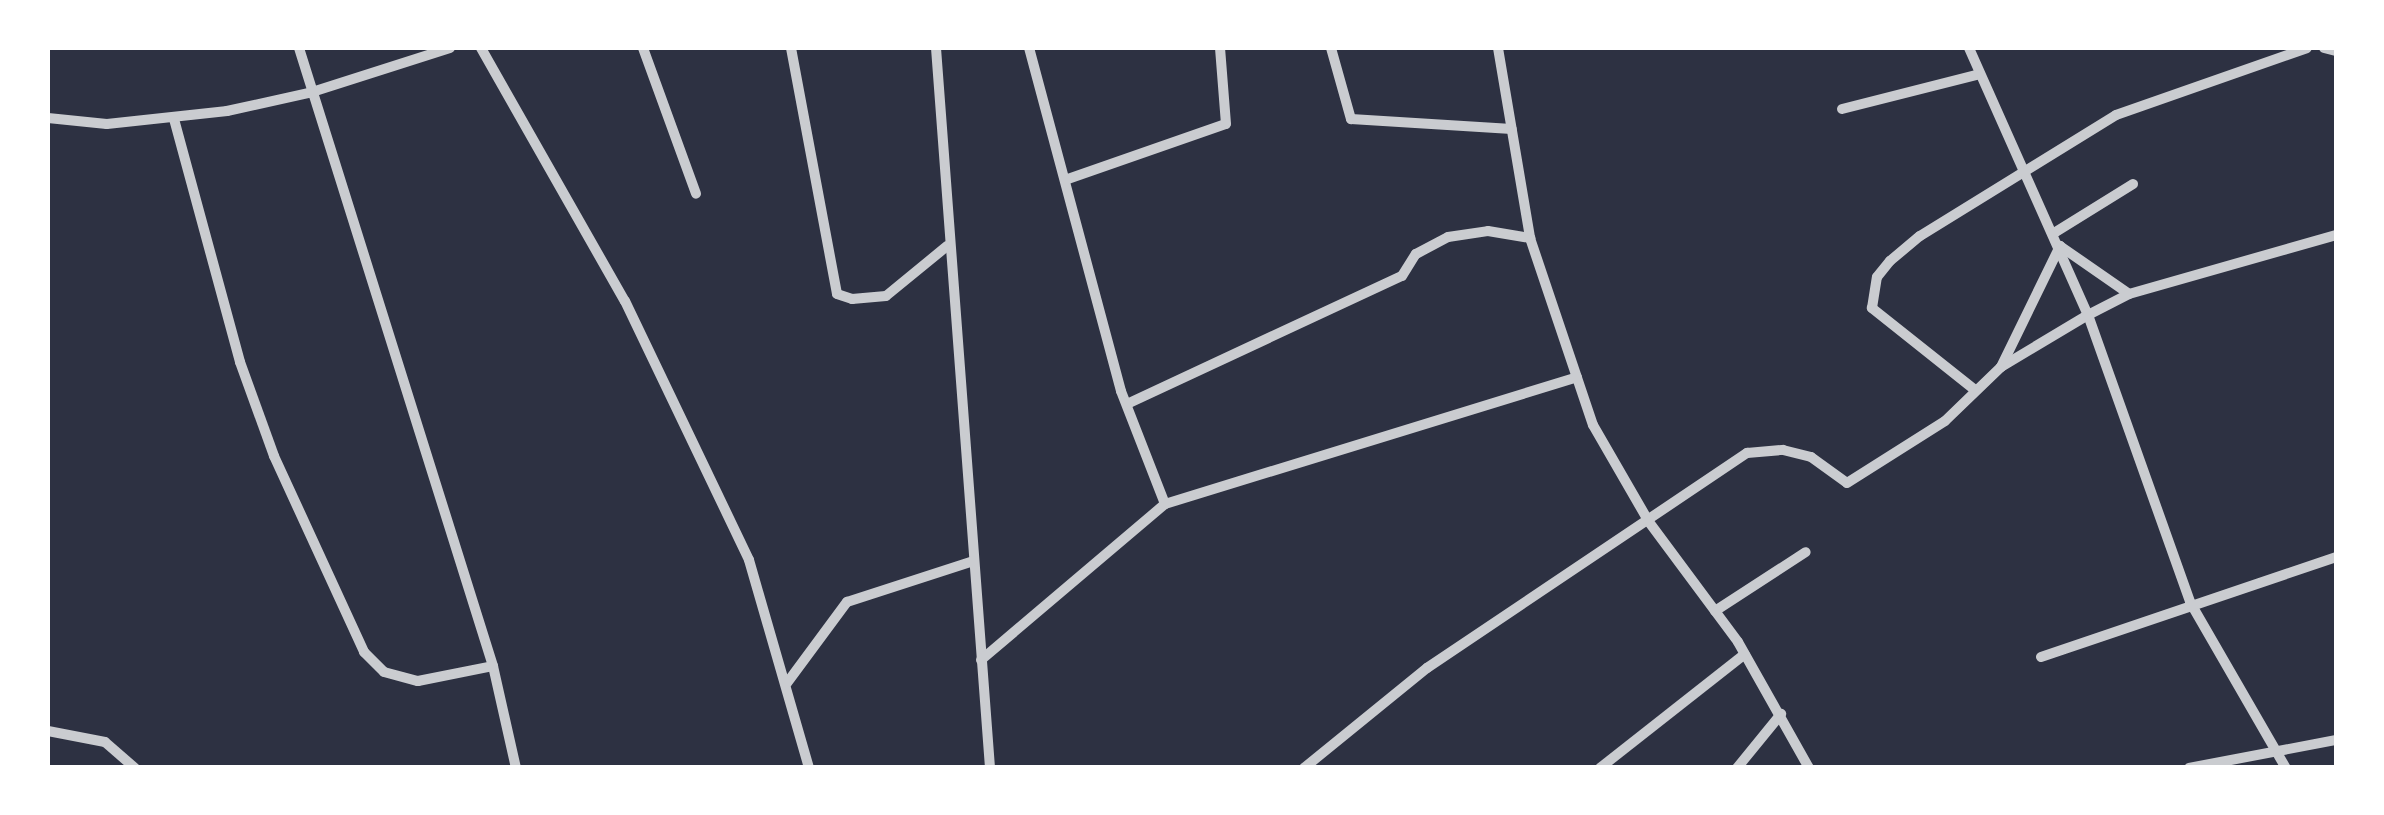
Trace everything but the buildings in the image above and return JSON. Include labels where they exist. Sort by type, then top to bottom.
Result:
[{"type":"street","points":[[299,48],[310,93],[379,290],[493,666],[516,768]]},
{"type":"street","points":[[48,118],[106,124],[174,119],[310,93],[450,48]]},
{"type":"street","points":[[480,48],[633,318],[750,560],[809,768]]},
{"type":"street","points":[[643,48],[696,194]]},
{"type":"street","points":[[792,48],[837,294],[852,299],[886,296],[947,246]]},
{"type":"street","points":[[936,48],[947,246],[990,768]]},
{"type":"street","points":[[1028,48],[1126,404],[1164,504]]},
{"type":"street","points":[[1065,180],[1226,124],[1220,48]]},
{"type":"street","points":[[1331,48],[1351,119],[1512,128]]},
{"type":"street","points":[[1498,48],[1530,238],[1593,425],[1649,522],[1745,654],[1809,768]]},
{"type":"street","points":[[1969,48],[2088,315],[2190,602],[2286,768]]},
{"type":"street","points":[[1974,390],[1872,308],[1872,292],[1890,262],[1920,236],[2116,114],[2307,48]]},
{"type":"street","points":[[2324,48],[2336,51]]},
{"type":"street","points":[[1842,109],[1980,74]]},
{"type":"street","points":[[174,119],[240,362],[274,456],[364,652],[384,672],[418,681],[493,666]]},
{"type":"street","points":[[2054,233],[2133,184]]},
{"type":"street","points":[[1126,404],[1402,276],[1416,254],[1448,237],[1488,231],[1530,238]]},
{"type":"street","points":[[1304,768],[1427,668],[1649,522],[1746,453],[1784,450],[1810,457],[1847,483],[1945,421],[2001,367],[2129,294],[2336,235]]},
{"type":"street","points":[[2060,246],[2129,294]]},
{"type":"street","points":[[2001,367],[2060,246]]},
{"type":"street","points":[[981,660],[1164,504],[1577,377]]},
{"type":"street","points":[[1715,611],[1806,552]]},
{"type":"street","points":[[2040,656],[2190,602],[2336,557]]},
{"type":"street","points":[[787,683],[847,602],[973,561]]},
{"type":"street","points":[[1600,768],[1745,654]]},
{"type":"street","points":[[1737,768],[1781,714]]},
{"type":"street","points":[[48,731],[105,742],[135,768]]},
{"type":"street","points":[[2189,768],[2336,740]]}]
